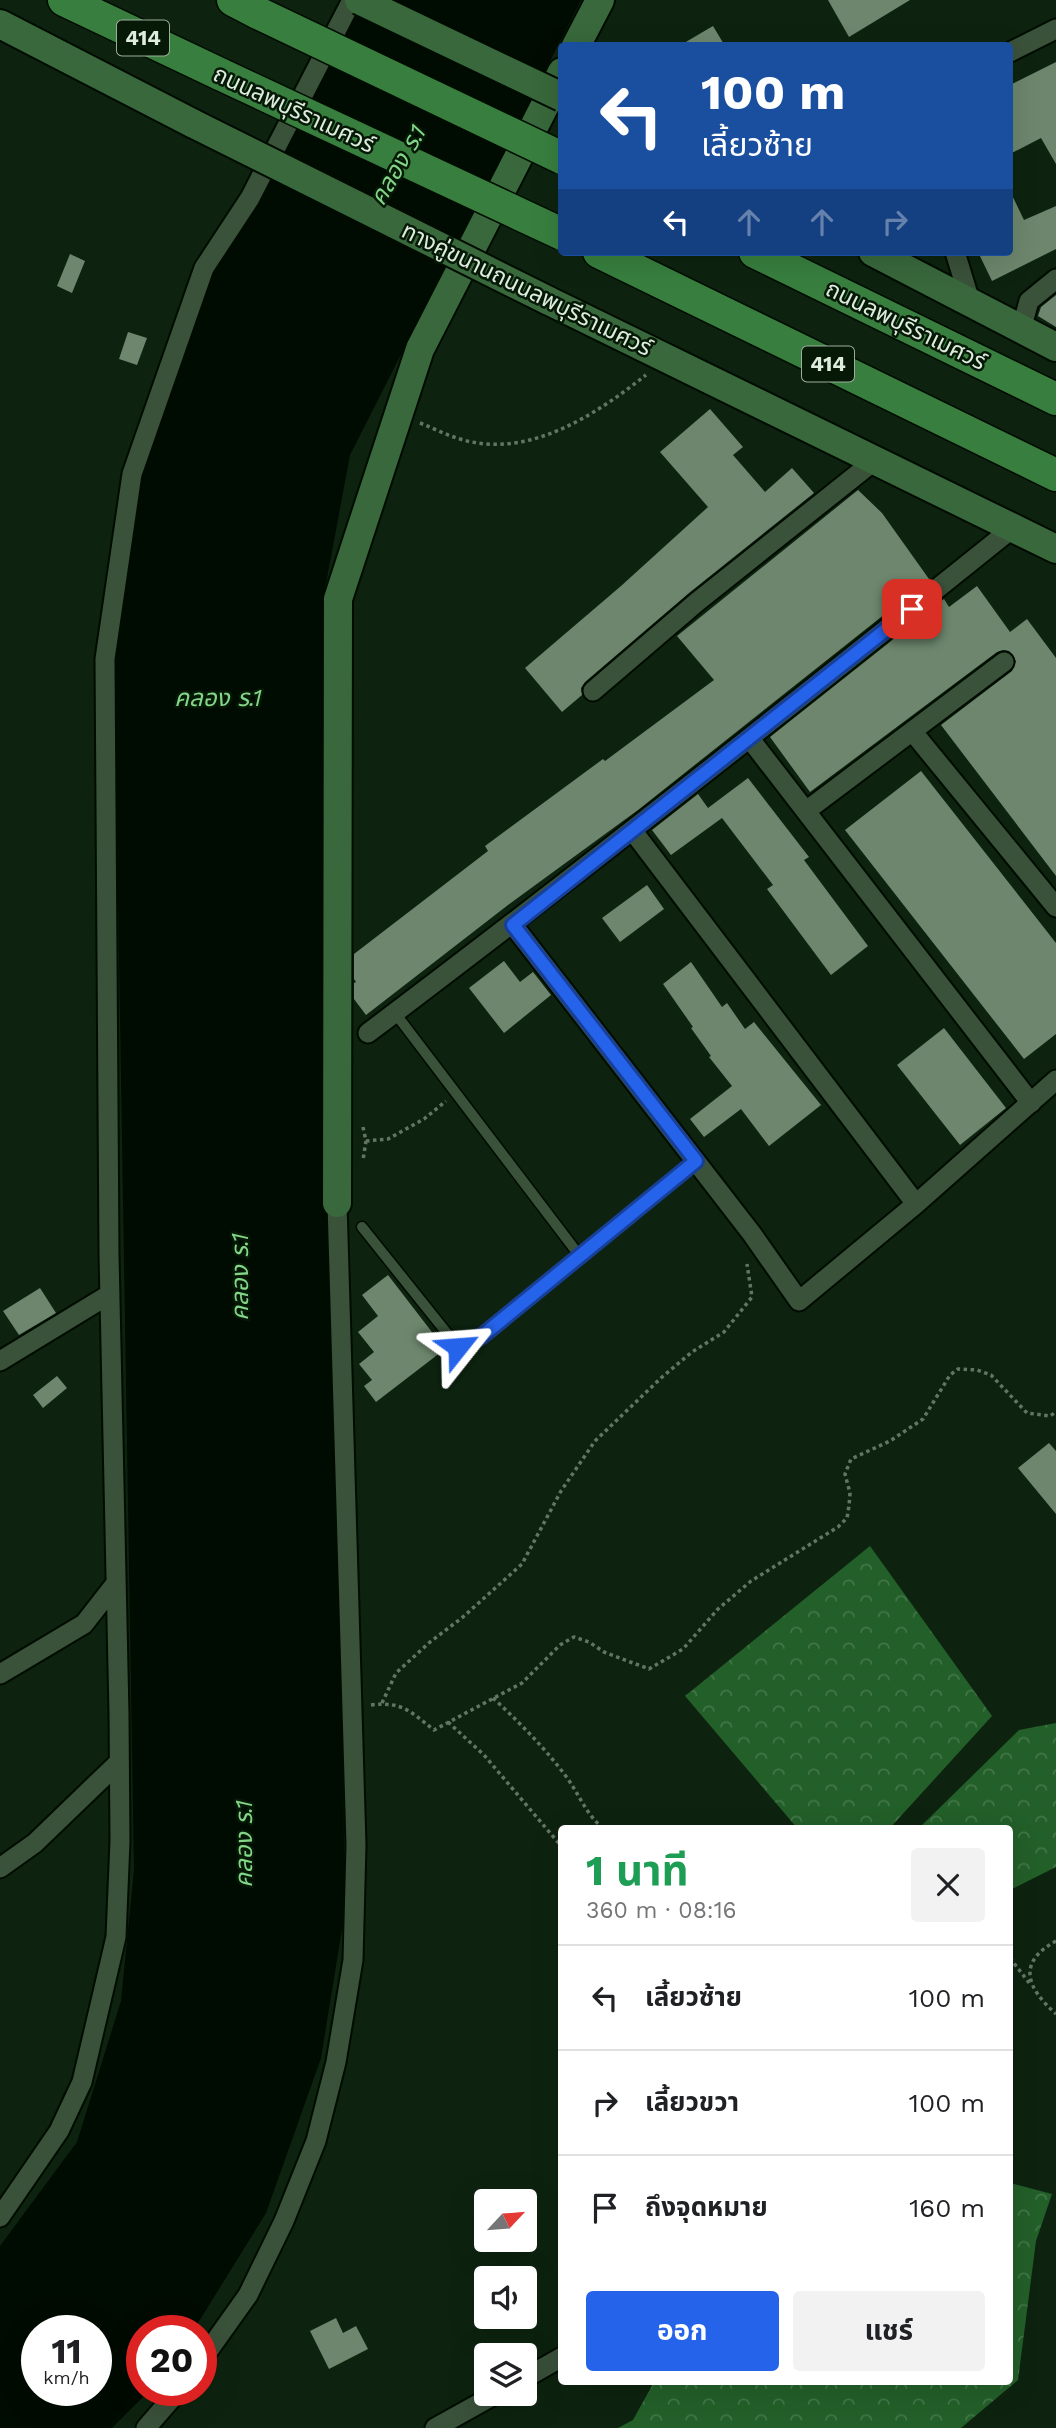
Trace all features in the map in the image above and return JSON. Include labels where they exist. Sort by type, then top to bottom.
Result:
[{"type":"main road","name":"ถนนลพบุรีราเมศวร์","points":[[64,0],[558,232]]},
{"type":"main road","points":[[359,0],[558,95]]},
{"type":"main road","points":[[578,42],[600,0]]},
{"type":"main road","points":[[245,6],[558,156]]},
{"type":"main road","name":"ทางคู่ขนานถนนลพบุรีราเมศวร์","points":[[0,24],[547,300],[1056,549]]},
{"type":"main road","points":[[337,1203],[338,599],[420,349],[558,80]]},
{"type":"main road","name":"414","points":[[607,256],[1056,475]]},
{"type":"main road","name":"ถนนลพบุรีราเมศวร์","points":[[763,256],[1056,399]]},
{"type":"main road","points":[[881,256],[1056,347]]},
{"type":"street","points":[[0,2217],[59,2131],[82,2082],[116,1937],[120,1762],[110,1294],[105,659],[132,474],[204,268],[250,198],[352,0]]},
{"type":"street","points":[[1013,50],[1056,29]]},
{"type":"street","points":[[956,256],[970,301]]},
{"type":"street","points":[[1021,330],[1029,300],[1056,279]]},
{"type":"street","points":[[593,691],[697,602],[874,461]]},
{"type":"street","points":[[368,1033],[513,925],[1014,527]]},
{"type":"street","points":[[806,811],[1004,662]]},
{"type":"street","points":[[912,731],[1056,907]]},
{"type":"street","points":[[750,739],[1031,1103]]},
{"type":"street","points":[[632,830],[916,1204]]},
{"type":"street","points":[[513,925],[752,1234],[799,1301],[916,1204],[1056,1080]]},
{"type":"street","points":[[217,2339],[248,2295],[284,2221],[316,2141],[336,2062],[353,1959],[356,1845],[337,1203]]},
{"type":"street","points":[[0,1361],[110,1294]]},
{"type":"street","points":[[0,1674],[84,1624],[116,1583]]},
{"type":"street","points":[[0,1868],[35,1843],[120,1762]]},
{"type":"street","points":[[537,2371],[558,2359]]},
{"type":"street","points":[[146,2428],[165,2406]]},
{"type":"street","points":[[435,2428],[474,2406]]},
{"type":"lane","points":[[395,1013],[579,1255]]},
{"type":"lane","points":[[362,1227],[458,1347],[482,1336],[696,1161]]},
{"type":"path","points":[[399,414],[462,440],[495,444],[534,440],[574,424],[612,402],[666,358]]},
{"type":"path","points":[[366,1141],[388,1139],[424,1119],[456,1093]]},
{"type":"path","points":[[382,1704],[396,1673],[522,1564],[561,1491],[595,1441],[661,1378],[692,1352],[724,1332],[752,1297],[747,1265],[752,1234]]},
{"type":"path","points":[[352,1707],[382,1704],[405,1707],[434,1730],[522,1683],[560,1645],[574,1637],[649,1669],[683,1649],[718,1609],[751,1581],[793,1553],[823,1538],[847,1518],[850,1493],[845,1474],[851,1460],[890,1441],[923,1419],[950,1375],[958,1369],[977,1370],[991,1375],[1027,1413],[1050,1416],[1056,1412]]},
{"type":"path","points":[[493,1698],[531,1733],[567,1778],[591,1819],[599,1825]]},
{"type":"path","points":[[448,1722],[484,1755],[558,1842]]},
{"type":"path","points":[[1032,1986],[1031,1966],[1038,1950],[1056,1941]]},
{"type":"path","points":[[1013,1962],[1042,2001],[1056,2014]]},
{"type":"green space","points":[[870,1546],[992,1716],[893,1825],[795,1825],[685,1696]]},
{"type":"green space","points":[[1056,1723],[1056,1867],[1013,1888],[1013,1825],[922,1825],[1019,1730]]},
{"type":"green space","points":[[1013,2184],[1052,2194],[1036,2241],[1018,2380],[1013,2384]]},
{"type":"green space","points":[[652,2385],[1012,2385],[961,2428],[618,2428],[633,2420]]},
{"type":"water","name":"คลอง ร.1","points":[[355,0],[581,0],[350,455],[325,589],[345,1911],[321,2058],[266,2213],[203,2315],[126,2315],[126,2406],[134,2406],[112,2428],[0,2428],[0,2246],[77,2142],[121,2001],[134,1870],[114,651],[140,475],[205,281]]},
{"type":"building","points":[[828,0],[910,0],[849,37]]},
{"type":"building","points":[[713,26],[723,42],[686,42]]},
{"type":"building","points":[[1056,62],[1056,164],[1041,138],[1013,152],[1013,84]]},
{"type":"building","points":[[1013,197],[1024,220],[1056,206],[1056,249],[992,281],[980,256],[1013,256]]},
{"type":"building","points":[[70,254],[85,261],[72,293],[57,286]]},
{"type":"building","points":[[1056,295],[1056,327],[1038,316],[1041,307]]},
{"type":"building","points":[[128,332],[147,338],[137,365],[119,359]]},
{"type":"building","points":[[710,409],[743,447],[733,455],[765,492],[792,468],[814,493],[689,593],[585,682],[581,688],[582,695],[562,712],[525,668],[708,507],[660,452]]},
{"type":"building","points":[[858,490],[882,513],[929,579],[638,810],[508,905],[366,1015],[354,999],[354,954],[488,851],[485,846],[714,680],[677,636]]},
{"type":"building","points":[[977,586],[1010,632],[1027,619],[1056,658],[1056,876],[941,725],[1012,671],[1016,661],[1009,651],[997,652],[810,792],[770,737],[944,599],[949,607]]},
{"type":"building","points":[[921,771],[1056,943],[1056,1034],[1024,1059],[845,830]]},
{"type":"building","points":[[748,778],[809,857],[804,860],[868,946],[831,975],[767,889],[773,885],[722,818],[671,855],[652,830],[698,794],[708,808]]},
{"type":"building","points":[[647,885],[664,909],[620,942],[602,918]]},
{"type":"building","points":[[504,961],[520,982],[533,972],[551,995],[504,1033],[469,988]]},
{"type":"building","points":[[691,962],[722,1007],[727,1003],[745,1029],[754,1022],[821,1105],[769,1146],[741,1109],[704,1137],[690,1119],[732,1086],[709,1057],[711,1056],[691,1028],[693,1027],[663,984]]},
{"type":"building","points":[[944,1028],[1006,1108],[960,1145],[897,1065]]},
{"type":"building","points":[[388,1275],[445,1349],[376,1402],[364,1386],[372,1380],[359,1364],[374,1352],[358,1332],[378,1316],[362,1295]]},
{"type":"building","points":[[40,1288],[56,1313],[19,1335],[3,1311]]},
{"type":"building","points":[[57,1376],[67,1388],[43,1408],[33,1395]]},
{"type":"building","points":[[1049,1443],[1056,1451],[1056,1514],[1018,1468]]},
{"type":"building","points":[[336,2318],[343,2333],[356,2326],[368,2349],[329,2369],[310,2331]]},
{"type":"route","points":[[458,1347],[482,1336],[696,1161],[513,925],[912,609]]}]
